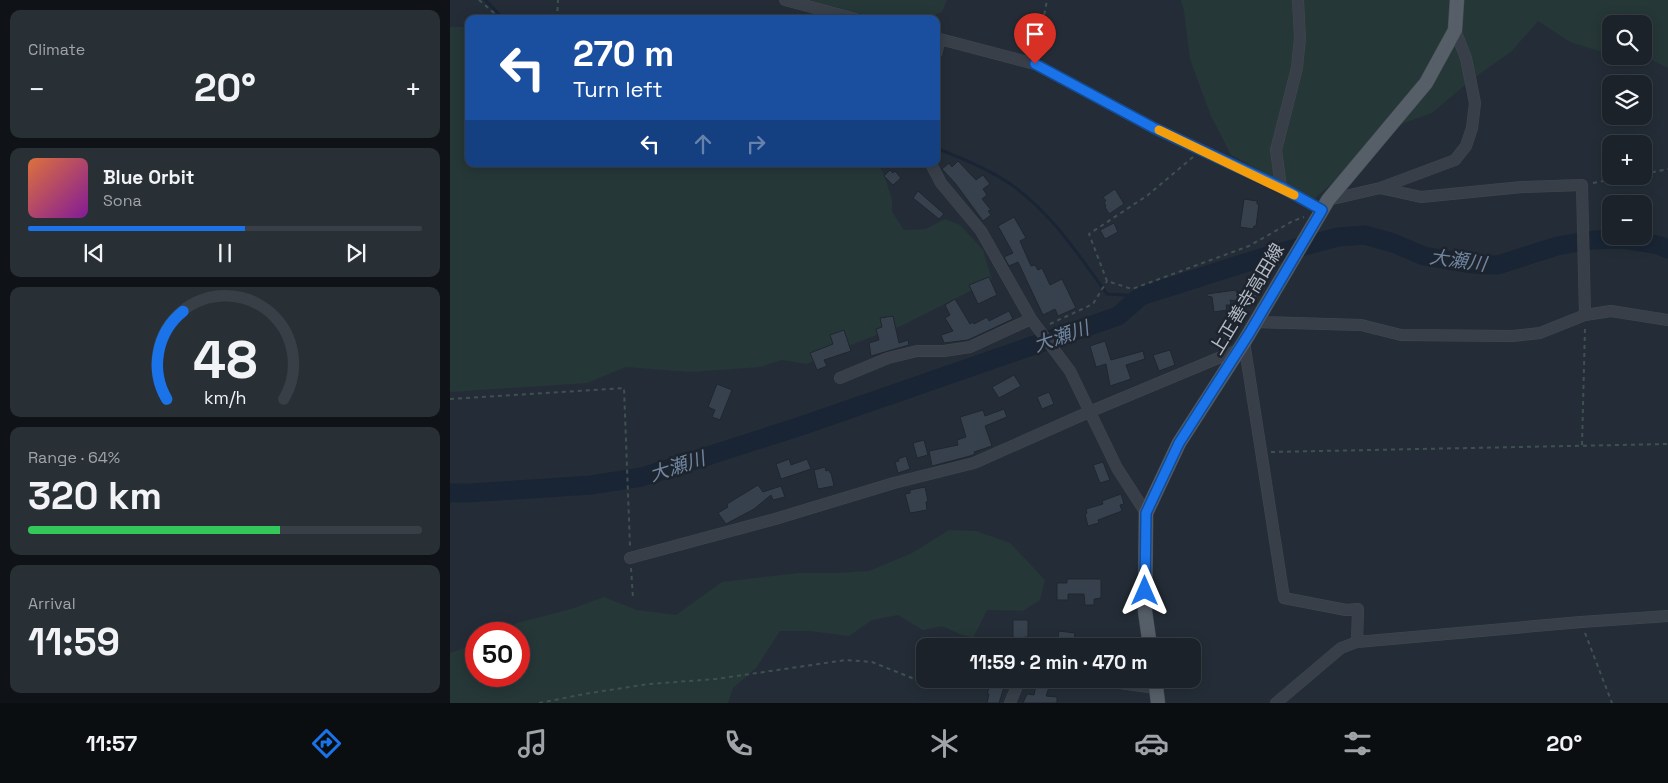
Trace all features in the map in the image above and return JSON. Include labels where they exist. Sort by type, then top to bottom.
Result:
[{"type":"main road","name":"上正善寺高田線","points":[[1149,638],[1145,611],[1146,513],[1179,443],[1242,346],[1325,205],[1426,83],[1455,30],[1457,0]]},
{"type":"main road","points":[[1156,688],[1158,703]]},
{"type":"street","points":[[785,0],[841,15]]},
{"type":"street","points":[[1281,187],[1276,150],[1297,68],[1300,38],[1298,0]]},
{"type":"street","points":[[940,39],[1035,64],[1154,128],[1281,187],[1325,205],[1380,188],[1455,160],[1466,146],[1472,128],[1475,103],[1466,58],[1455,30]]},
{"type":"street","points":[[933,167],[941,182],[982,232],[1031,319],[1070,371],[1117,468],[1146,513]]},
{"type":"street","points":[[1380,188],[1421,197],[1522,187],[1582,185],[1585,315]]},
{"type":"street","points":[[1256,322],[1361,325],[1401,335],[1513,336],[1540,333],[1585,315],[1611,311],[1668,320]]},
{"type":"street","points":[[840,378],[888,358],[917,351],[944,351],[970,347],[1031,319]]},
{"type":"street","points":[[630,558],[775,519],[894,483],[966,465],[1242,346],[1284,598],[1346,610],[1358,609],[1357,642]]},
{"type":"street","points":[[1276,703],[1341,648],[1357,642],[1668,616]]},
{"type":"street","points":[[1010,703],[1016,688]]},
{"type":"path","points":[[479,0],[496,15]]},
{"type":"path","points":[[557,15],[558,0]]},
{"type":"path","points":[[1035,64],[1047,0]]},
{"type":"path","points":[[1107,281],[1089,234],[1148,195],[1202,149]]},
{"type":"path","points":[[1652,172],[1668,169]]},
{"type":"path","points":[[1582,185],[1602,181]]},
{"type":"path","points":[[1107,281],[1132,289],[1249,246],[1325,205]]},
{"type":"path","points":[[1038,330],[1093,304],[1107,281]]},
{"type":"path","points":[[1582,445],[1585,315]]},
{"type":"path","points":[[450,399],[624,388],[633,598]]},
{"type":"path","points":[[1261,452],[1668,444]]},
{"type":"path","points":[[1581,622],[1612,703]]},
{"type":"path","points":[[539,703],[649,684],[716,679],[846,660],[872,662],[916,678]]},
{"type":"shaded area","points":[[809,0],[947,0],[942,12],[934,15],[865,15]]},
{"type":"shaded area","points":[[1181,0],[1668,0],[1668,68],[1652,60],[1652,15],[1602,15],[1602,52],[1570,42],[1538,21],[1512,51],[1471,80],[1432,113],[1401,124],[1314,199],[1231,155],[1211,116],[1190,59]]},
{"type":"shaded area","points":[[450,27],[465,27],[465,167],[879,167],[883,172],[892,199],[892,212],[904,230],[926,229],[945,219],[960,225],[983,250],[992,280],[901,326],[807,364],[782,360],[760,367],[690,372],[626,367],[587,383],[450,392]]},
{"type":"shaded area","points":[[949,530],[976,531],[1010,543],[1045,580],[1040,600],[1023,611],[987,610],[973,638],[942,626],[923,630],[898,615],[872,620],[849,636],[810,631],[780,631],[756,668],[733,688],[728,703],[450,703],[450,653],[465,648],[465,687],[530,687],[530,622],[521,622],[571,609],[604,597],[637,610],[676,615],[722,582],[798,573],[869,571],[912,553]]},
{"type":"building","points":[[958,161],[976,180],[983,175],[990,184],[983,189],[987,195],[982,199],[991,210],[988,211],[991,215],[983,221],[955,183],[942,169],[949,163],[952,167]]},
{"type":"building","points":[[890,170],[893,173],[895,171],[901,178],[893,185],[884,176]]},
{"type":"building","points":[[1115,189],[1124,204],[1109,214],[1103,197]]},
{"type":"building","points":[[918,191],[944,214],[939,219],[913,198]]},
{"type":"building","points":[[1244,199],[1257,201],[1257,204],[1259,204],[1256,226],[1253,229],[1240,227]]},
{"type":"building","points":[[1014,217],[1026,238],[1020,241],[1031,266],[1035,265],[1038,270],[1042,268],[1050,285],[1062,279],[1076,308],[1058,316],[1055,309],[1043,315],[1018,262],[1009,266],[1004,257],[1013,253],[998,226]]},
{"type":"building","points":[[1114,223],[1118,232],[1105,239],[1100,230]]},
{"type":"building","points":[[989,277],[997,295],[978,304],[969,285]]},
{"type":"building","points":[[1236,290],[1236,292],[1257,295],[1256,304],[1230,300],[1231,305],[1226,305],[1227,310],[1214,312],[1212,297],[1207,296],[1207,294]]},
{"type":"building","points":[[955,299],[970,324],[973,322],[974,324],[987,317],[989,321],[1009,311],[1013,319],[968,340],[944,343],[941,335],[953,331],[945,318],[950,315],[945,305]]},
{"type":"building","points":[[893,316],[899,343],[908,340],[909,345],[871,356],[869,343],[879,340],[876,329],[882,327],[880,318]]},
{"type":"building","points":[[844,330],[851,351],[824,360],[827,366],[817,370],[810,353],[833,344],[830,335]]},
{"type":"building","points":[[1105,341],[1111,360],[1143,351],[1145,359],[1126,365],[1131,379],[1110,386],[1106,364],[1096,367],[1090,346]]},
{"type":"building","points":[[1170,350],[1175,365],[1159,371],[1153,355]]},
{"type":"building","points":[[1014,375],[1021,386],[999,398],[992,387]]},
{"type":"building","points":[[717,384],[732,390],[720,420],[712,417],[715,410],[708,407]]},
{"type":"building","points":[[1049,392],[1054,404],[1042,409],[1037,397]]},
{"type":"building","points":[[1004,409],[1007,417],[985,426],[992,446],[974,452],[975,454],[970,456],[932,466],[929,451],[958,445],[957,440],[966,437],[960,417],[983,410],[985,416]]},
{"type":"building","points":[[924,440],[928,455],[917,458],[913,443]]},
{"type":"building","points":[[906,456],[910,469],[898,473],[895,462]]},
{"type":"building","points":[[789,459],[791,465],[807,459],[811,469],[781,479],[776,464]]},
{"type":"building","points":[[1103,462],[1110,480],[1100,483],[1093,465]]},
{"type":"building","points":[[825,467],[826,471],[829,470],[831,473],[834,486],[818,489],[814,470]]},
{"type":"building","points":[[758,485],[763,492],[781,486],[785,497],[773,500],[771,495],[754,509],[726,524],[718,513],[728,507],[727,504]]},
{"type":"building","points":[[925,487],[928,501],[926,502],[927,510],[910,513],[905,494],[910,493],[910,490]]},
{"type":"building","points":[[1121,494],[1124,504],[1120,505],[1122,511],[1098,520],[1099,523],[1088,526],[1085,514],[1087,513],[1086,509],[1103,504],[1102,501]]},
{"type":"building","points":[[1067,579],[1101,579],[1101,598],[1094,599],[1094,605],[1085,605],[1084,594],[1068,594],[1068,600],[1057,600],[1057,583],[1067,583]]},
{"type":"building","points":[[1013,620],[1028,620],[1028,637],[1013,638]]},
{"type":"building","points":[[1059,631],[1075,633],[1074,638],[1058,638]]},
{"type":"building","points":[[989,688],[1004,688],[999,703],[987,703],[989,694],[987,694]]},
{"type":"building","points":[[1036,688],[1049,688],[1046,696],[1057,697],[1057,703],[1023,703],[1027,694],[1034,695]]},
{"type":"waterway","points":[[485,0],[500,15]]},
{"type":"waterway","points":[[940,150],[991,173],[1024,194],[1062,234],[1107,294],[1141,296]]},
{"type":"waterway","name":"大瀬川","points":[[450,493],[591,485],[642,477],[801,426],[1118,316],[1141,296],[1267,256],[1338,237],[1365,235],[1393,243],[1424,256],[1471,264],[1498,265],[1557,246],[1593,240],[1622,239],[1658,245],[1668,249]]},
{"type":"slow traffic","points":[[1159,130],[1281,187],[1294,195]]},
{"type":"route","points":[[1035,64],[1154,128],[1281,187],[1322,210],[1250,332],[1179,443],[1146,513],[1145,591]]}]
